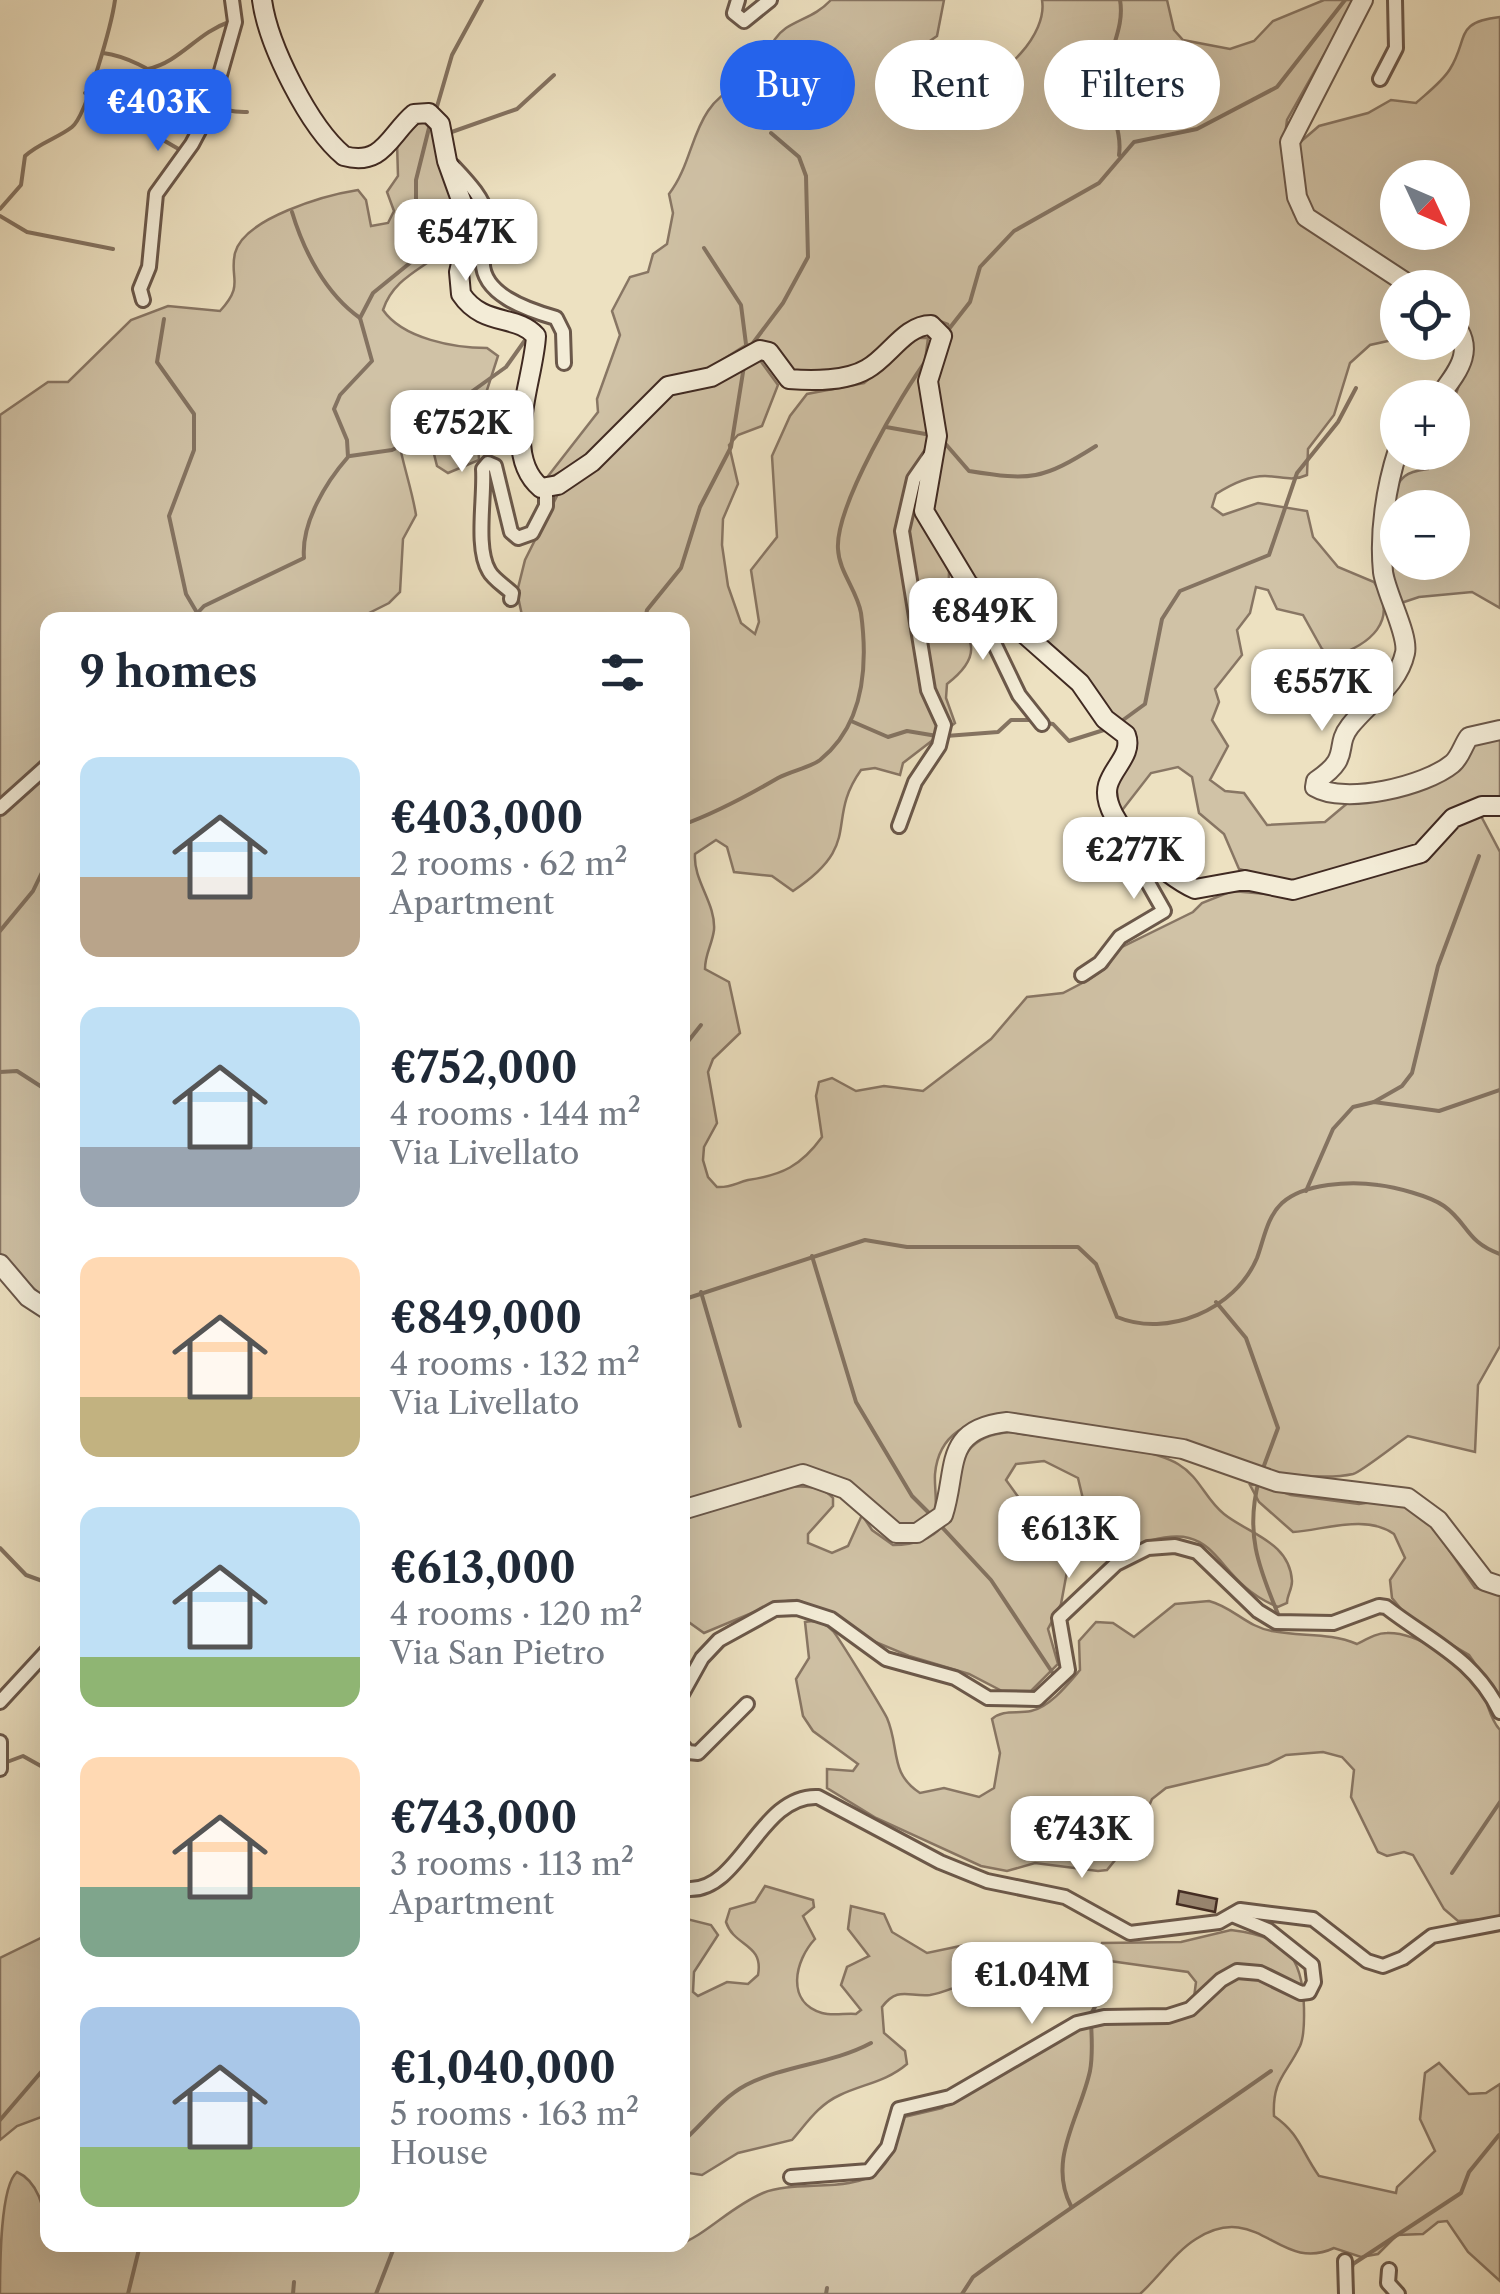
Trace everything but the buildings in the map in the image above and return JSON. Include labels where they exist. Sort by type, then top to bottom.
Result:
[{"type":"main road","points":[[262,0],[273,38],[306,108],[337,150],[353,158],[374,157],[408,118],[425,112],[440,124],[447,161],[470,224],[459,272],[462,294],[488,318],[526,328],[536,336],[521,440],[527,470],[546,490],[592,462],[672,383],[711,377],[760,350],[770,352],[789,378],[852,376],[868,369],[925,324],[937,327],[942,336],[927,391],[936,447],[924,511],[968,584],[1067,670],[1105,719],[1126,735],[1129,747],[1107,792],[1116,818],[1148,857],[1195,889],[1212,890],[1245,880],[1293,890],[1426,851],[1452,818],[1482,806],[1500,806]]},
{"type":"main road","points":[[1363,0],[1290,142],[1297,197],[1306,217],[1387,270]]},
{"type":"main road","points":[[1392,470],[1387,484],[1383,570],[1392,613],[1404,635],[1405,654],[1382,694],[1348,729],[1336,766],[1316,781],[1315,787],[1344,796],[1415,784],[1454,764],[1469,738],[1500,730]]},
{"type":"main road","points":[[0,1264],[28,1297],[40,1305]]},
{"type":"main road","points":[[690,1508],[804,1474],[837,1483],[896,1533],[917,1533],[944,1515],[952,1462],[966,1437],[982,1427],[1008,1422],[1183,1449],[1277,1482],[1408,1498],[1438,1520],[1485,1581],[1500,1586]]},
{"type":"street","points":[[143,300],[140,289],[148,267],[156,194],[192,144],[210,110],[234,22],[232,0]]},
{"type":"street","points":[[738,0],[734,12],[744,21],[770,0]]},
{"type":"street","points":[[1380,79],[1396,48],[1395,0]]},
{"type":"street","points":[[447,161],[472,186],[488,219],[482,262],[488,283],[508,298],[556,318],[563,332],[564,363]]},
{"type":"street","points":[[899,826],[915,782],[940,746],[944,726],[928,690],[902,531],[914,479],[936,447]]},
{"type":"street","points":[[511,599],[512,593],[488,568],[480,523],[486,506],[483,469],[488,463],[495,466],[511,532],[518,538],[532,532],[546,506],[546,490]]},
{"type":"street","points":[[968,584],[1020,694],[1042,724]]},
{"type":"street","points":[[0,808],[40,772]]},
{"type":"street","points":[[1082,975],[1100,963],[1120,937],[1164,912],[1122,839],[1116,818]]},
{"type":"street","points":[[690,1680],[702,1658],[719,1640],[774,1610],[797,1608],[831,1619],[886,1659],[955,1678],[988,1698],[1037,1699],[1068,1670],[1058,1627],[1064,1610],[1130,1553],[1175,1546],[1198,1552],[1258,1611],[1276,1622],[1301,1626],[1333,1622],[1386,1607],[1462,1657],[1488,1686],[1500,1712]]},
{"type":"street","points":[[0,1702],[40,1659]]},
{"type":"street","points":[[690,1752],[698,1752],[748,1704]]},
{"type":"street","points":[[0,1742],[0,1769]]},
{"type":"street","points":[[690,1889],[701,1890],[721,1877],[786,1805],[804,1796],[818,1797],[940,1862],[987,1881],[1066,1897],[1130,1933],[1190,1928],[1240,1910],[1312,1918],[1367,1962],[1383,1966],[1403,1958],[1432,1936],[1500,1923]]},
{"type":"street","points":[[791,2177],[869,2170],[888,2147],[899,2110],[950,2097],[1078,2023],[1104,2017],[1168,2016],[1190,2009],[1220,1980],[1237,1971],[1260,1973],[1301,1994],[1309,1992],[1314,1982],[1312,1965],[1268,1930],[1232,1915]]},
{"type":"street","points":[[1345,2261],[1346,2294]]},
{"type":"street","points":[[1389,2270],[1388,2283],[1398,2294]]},
{"type":"shaded area","points":[[831,0],[944,0],[937,36],[931,40],[875,40],[875,130],[1024,130],[1024,49],[1038,27],[1042,0],[1167,0],[1174,30],[1183,40],[1044,40],[1044,130],[1220,130],[1220,47],[1230,49],[1254,41],[1273,21],[1324,0],[1355,0],[1287,120],[1283,150],[1294,214],[1308,229],[1380,277],[1380,343],[1370,345],[1350,363],[1334,415],[1308,449],[1307,475],[1245,479],[1216,494],[1212,507],[1223,515],[1258,503],[1307,511],[1313,537],[1338,567],[1374,582],[1384,608],[1382,620],[1369,638],[1332,657],[1322,649],[1303,615],[1277,609],[1268,590],[1256,587],[1250,613],[1237,630],[1242,655],[1215,689],[1219,702],[1212,720],[1228,746],[1210,780],[1225,791],[1244,793],[1267,825],[1325,822],[1350,801],[1401,792],[1470,746],[1500,736],[1500,802],[1423,844],[1294,883],[1239,869],[1224,834],[1199,813],[1192,777],[1178,767],[1151,773],[1120,813],[1116,785],[1134,751],[966,572],[931,513],[931,392],[952,336],[948,324],[929,317],[859,369],[792,371],[765,342],[746,345],[703,372],[673,378],[591,456],[545,480],[598,412],[597,399],[620,335],[612,311],[630,277],[648,272],[653,254],[667,244],[673,213],[669,194],[708,111],[718,99],[720,130],[855,130],[855,40],[775,40],[786,28]]},
{"type":"shaded area","points":[[1500,17],[1500,608],[1472,592],[1419,597],[1398,604],[1394,580],[1470,580],[1470,490],[1396,490],[1413,472],[1470,470],[1470,380],[1461,380],[1470,360],[1470,270],[1395,270],[1323,224],[1306,203],[1298,144],[1319,126],[1368,113],[1391,100],[1416,103],[1447,74],[1465,33],[1475,23]]},
{"type":"shaded area","points":[[422,120],[435,133],[463,223],[447,248],[399,284],[383,310],[416,335],[445,344],[487,348],[498,356],[477,421],[479,460],[448,473],[437,466],[421,402],[409,397],[396,399],[399,443],[416,515],[403,539],[400,592],[371,612],[40,612],[40,765],[0,802],[0,415],[48,382],[68,382],[131,320],[168,306],[220,311],[234,288],[235,253],[242,240],[269,219],[307,203],[358,190],[366,200],[371,226],[388,223],[394,211],[387,192],[398,176],[397,142]]},
{"type":"shaded area","points":[[917,338],[928,338],[922,384],[929,453],[910,499],[949,571],[948,610],[965,630],[970,657],[947,684],[946,698],[955,723],[903,763],[900,775],[875,768],[861,770],[850,788],[829,859],[793,891],[772,876],[734,872],[727,847],[716,840],[695,854],[697,873],[714,920],[705,969],[729,982],[740,1033],[713,1059],[708,1072],[717,1123],[704,1147],[708,1177],[717,1187],[726,1187],[790,1168],[822,1137],[816,1096],[819,1082],[832,1078],[856,1091],[884,1086],[923,1091],[991,1039],[1027,997],[1063,993],[1088,980],[1107,967],[1118,949],[1193,912],[1202,903],[1232,891],[1290,896],[1357,873],[1422,863],[1452,827],[1481,816],[1500,852],[1500,1346],[1478,1385],[1475,1452],[1408,1436],[1353,1474],[1323,1477],[1195,1458],[1031,1418],[999,1418],[970,1425],[946,1442],[935,1474],[932,1520],[901,1528],[839,1478],[734,1488],[690,1498],[690,612],[521,612],[517,592],[525,560],[560,490],[668,393],[759,359],[778,385],[762,426],[738,435],[729,445],[738,484],[723,519],[722,545],[728,586],[741,623],[755,634],[759,622],[751,570],[777,537],[772,456],[790,416],[807,394],[864,383]]},
{"type":"shaded area","points":[[40,779],[40,1294],[0,1257],[0,816]]},
{"type":"shaded area","points":[[1011,1432],[1122,1447],[1178,1464],[1224,1514],[1267,1540],[1284,1557],[1292,1581],[1287,1603],[1278,1607],[1254,1594],[1197,1541],[1178,1537],[1152,1540],[1117,1553],[1108,1551],[1088,1520],[1078,1478],[1044,1461],[1016,1464],[1006,1480],[1068,1566],[1061,1604],[1048,1629],[1058,1664],[1031,1691],[1002,1691],[969,1674],[909,1656],[873,1641],[836,1615],[797,1600],[778,1602],[704,1633],[690,1623],[690,1515],[761,1492],[803,1486],[833,1498],[833,1506],[808,1534],[808,1543],[832,1553],[848,1546],[862,1515],[872,1530],[893,1545],[923,1540],[941,1527],[950,1510],[959,1470],[968,1452],[983,1438]]},
{"type":"shaded area","points":[[1259,1484],[1291,1495],[1359,1504],[1386,1500],[1425,1515],[1475,1588],[1500,1594],[1500,1699],[1469,1655],[1410,1620],[1392,1598],[1390,1580],[1405,1558],[1394,1534],[1358,1524],[1293,1532],[1259,1502],[1250,1485]]},
{"type":"shaded area","points":[[1209,1601],[1272,1631],[1357,1644],[1383,1633],[1399,1634],[1438,1650],[1472,1678],[1500,1730],[1500,1918],[1458,1921],[1444,1909],[1413,1855],[1404,1852],[1387,1856],[1378,1852],[1351,1797],[1354,1770],[1342,1757],[1323,1752],[1286,1755],[1268,1764],[1166,1788],[1152,1799],[1137,1833],[1107,1870],[1098,1871],[1035,1863],[1007,1871],[981,1866],[876,1818],[827,1788],[827,1769],[853,1771],[858,1764],[813,1731],[803,1716],[796,1679],[809,1658],[805,1622],[827,1626],[843,1646],[887,1718],[899,1768],[910,1785],[920,1793],[944,1788],[979,1797],[994,1788],[1000,1753],[992,1719],[1005,1713],[1038,1709],[1058,1694],[1080,1670],[1079,1641],[1096,1622],[1113,1623],[1134,1637],[1175,1604]]},
{"type":"shaded area","points":[[765,1886],[813,1900],[814,1907],[803,1916],[815,1939],[802,1958],[797,1980],[802,2000],[822,2013],[856,2014],[861,2010],[841,1985],[847,1967],[869,1956],[848,1929],[851,1906],[884,1914],[892,1932],[927,1953],[965,1945],[970,1964],[956,1987],[930,1995],[898,1995],[882,2007],[884,2033],[905,2051],[907,2064],[899,2070],[832,2099],[792,2140],[738,2153],[702,2175],[690,2173],[690,1920],[711,1925],[718,1935],[694,1972],[693,1992],[698,1996],[727,1982],[748,1984],[758,1975],[757,1957],[726,1922],[730,1909],[755,1902]]},
{"type":"shaded area","points":[[1231,1930],[1249,1933],[1277,1943],[1294,1961],[1303,1989],[1303,2037],[1278,2086],[1274,2116],[1295,2136],[1319,2176],[1396,2193],[1397,2187],[1435,2151],[1420,2119],[1425,2073],[1439,2063],[1469,2094],[1486,2093],[1500,2084],[1500,2281],[1468,2252],[1447,2221],[1438,2222],[1423,2234],[1397,2235],[1378,2254],[1361,2257],[1334,2248],[1298,2252],[1252,2231],[1236,2227],[1217,2229],[1188,2244],[1140,2294],[0,2294],[4,2209],[11,2180],[17,2172],[38,2194],[40,2252],[690,2252],[690,2239],[763,2193],[853,2182],[877,2172],[894,2147],[904,2117],[942,2108],[996,2072],[1085,2027],[1192,2013],[1196,1982],[1188,1972],[1110,1961],[1097,1955],[1102,1943],[1181,1942]]},
{"type":"shaded area","points":[[40,1938],[40,2118],[17,2126],[0,2140],[0,1958]]},
{"type":"waterway","points":[[0,209],[21,185],[25,156],[67,131],[78,119],[98,67],[115,0]]},
{"type":"waterway","points":[[436,110],[452,55],[482,0]]},
{"type":"waterway","points":[[1119,155],[1119,135],[1107,77],[1120,20],[1120,0]]},
{"type":"waterway","points":[[945,334],[970,302],[980,267],[1014,231],[1099,183],[1134,142],[1197,129],[1277,87],[1345,0]]},
{"type":"waterway","points":[[148,69],[170,60],[229,22]]},
{"type":"waterway","points":[[103,53],[141,65],[210,105],[247,112]]},
{"type":"waterway","points":[[446,134],[517,109],[554,75]]},
{"type":"waterway","points":[[85,93],[130,103],[151,133],[182,151]]},
{"type":"waterway","points":[[198,612],[304,558],[311,517],[331,478],[348,457],[347,440],[334,409],[340,395],[372,361],[360,318],[373,293],[416,258],[416,180],[430,124]]},
{"type":"waterway","points":[[750,347],[783,303],[808,257],[806,176],[799,157],[771,133]]},
{"type":"waterway","points":[[292,212],[318,271],[337,297],[360,318]]},
{"type":"waterway","points":[[0,216],[27,232],[113,249]]},
{"type":"waterway","points":[[704,248],[741,305],[747,352]]},
{"type":"waterway","points":[[164,319],[157,362],[194,414],[194,450],[169,516],[186,594],[196,611]]},
{"type":"waterway","points":[[350,456],[392,450],[442,426],[467,395],[506,367],[528,336]]},
{"type":"waterway","points":[[690,822],[816,763],[846,730],[860,693],[864,653],[859,605],[839,557],[840,530],[872,451],[928,358]]},
{"type":"waterway","points":[[647,612],[681,568],[700,507],[731,447],[744,366]]},
{"type":"waterway","points":[[1119,723],[1145,704],[1162,619],[1180,591],[1269,555],[1297,473],[1338,422],[1356,388]]},
{"type":"waterway","points":[[886,427],[931,435]]},
{"type":"waterway","points":[[943,441],[969,471],[1007,476],[1048,471],[1096,446]]},
{"type":"waterway","points":[[946,736],[998,732],[1011,720],[1032,720]]},
{"type":"waterway","points":[[851,721],[888,737],[907,731],[937,736]]},
{"type":"waterway","points":[[1046,723],[1053,724],[1069,741],[1107,729]]},
{"type":"waterway","points":[[1374,1102],[1402,1086],[1412,1073],[1438,966],[1479,856]]},
{"type":"waterway","points":[[0,931],[40,877]]},
{"type":"waterway","points":[[690,1039],[701,1025]]},
{"type":"waterway","points":[[0,1072],[17,1071],[40,1086]]},
{"type":"waterway","points":[[1306,1191],[1333,1129],[1353,1107],[1374,1102],[1439,1111],[1500,1090]]},
{"type":"waterway","points":[[690,1297],[865,1240],[907,1247],[1078,1247],[1096,1264],[1117,1317],[1136,1323],[1177,1321],[1198,1315],[1233,1292],[1257,1258],[1269,1222],[1282,1203],[1302,1191],[1342,1184],[1385,1186],[1430,1199],[1452,1212],[1480,1244],[1500,1254]]},
{"type":"waterway","points":[[812,1256],[856,1402],[912,1496],[933,1517]]},
{"type":"waterway","points":[[701,1292],[740,1426]]},
{"type":"waterway","points":[[1216,1302],[1246,1338],[1278,1428],[1262,1471]]},
{"type":"waterway","points":[[1259,1480],[1253,1516],[1256,1548],[1278,1614]]},
{"type":"waterway","points":[[939,1524],[991,1580],[1054,1675]]},
{"type":"waterway","points":[[0,1548],[26,1575],[40,1580]]},
{"type":"waterway","points":[[7,1762],[23,1756],[40,1766]]},
{"type":"waterway","points":[[1452,1873],[1500,1802]]},
{"type":"waterway","points":[[1091,2014],[1101,1996],[1100,1976]]},
{"type":"waterway","points":[[1071,2206],[1062,2172],[1068,2138],[1090,2071],[1091,2023]]},
{"type":"waterway","points":[[690,2134],[746,2085],[871,2043]]},
{"type":"waterway","points":[[962,2294],[973,2277],[1271,2071]]},
{"type":"waterway","points":[[0,2120],[40,2073]]},
{"type":"waterway","points":[[1351,2270],[1353,2264],[1461,2193],[1469,2172],[1499,2135]]},
{"type":"waterway","points":[[128,2294],[138,2252]]},
{"type":"waterway","points":[[376,2294],[392,2252]]},
{"type":"waterway","points":[[293,2294],[294,2282]]},
{"type":"waterway","points":[[826,2294],[827,2288]]}]
